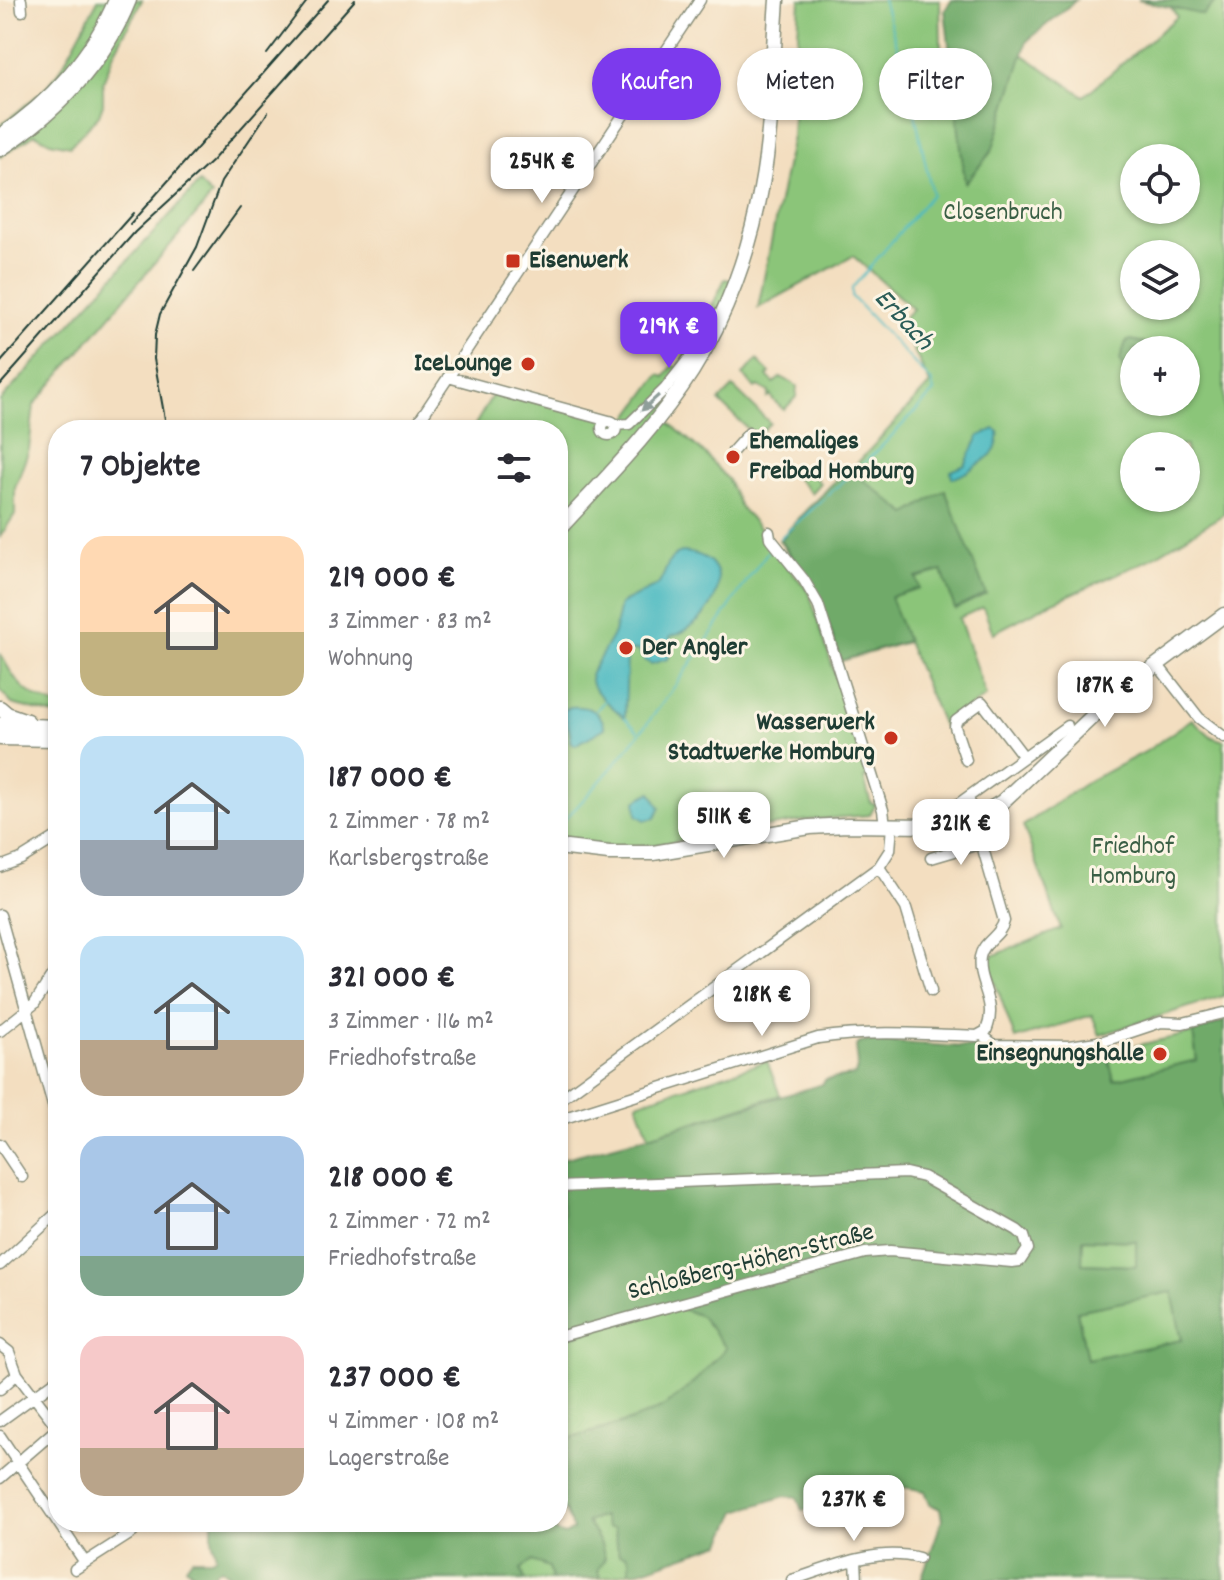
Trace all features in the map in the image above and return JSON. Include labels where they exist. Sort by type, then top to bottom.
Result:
[{"type":"main road","points":[[0,136],[50,96],[71,73],[92,45],[116,0]]},
{"type":"main road","points":[[0,149],[34,126],[76,85],[104,47],[129,0]]},
{"type":"main road","points":[[568,519],[650,428],[692,370],[714,328],[746,252],[761,191],[770,126],[777,0]]},
{"type":"main road","points":[[568,848],[609,853],[653,853],[810,827],[948,825],[975,818],[1002,802],[1051,745],[1224,615]]},
{"type":"main road","points":[[0,708],[7,714],[48,725]]},
{"type":"main road","points":[[0,725],[48,726]]},
{"type":"main road","points":[[0,738],[48,739]]},
{"type":"street","points":[[420,420],[700,0]]},
{"type":"street","points":[[448,377],[609,426],[629,424],[665,389],[714,328]]},
{"type":"street","points":[[733,451],[749,433]]},
{"type":"street","points":[[568,1094],[879,867],[890,850],[888,826],[818,604],[804,580],[770,538],[769,532]]},
{"type":"street","points":[[1157,664],[1199,718],[1224,737]]},
{"type":"street","points":[[966,760],[955,727],[956,721],[982,702],[1024,757]]},
{"type":"street","points":[[940,817],[1024,757],[1051,745],[1067,726]]},
{"type":"street","points":[[568,1117],[818,1038],[865,1034],[977,1036],[986,1031],[992,1013],[980,963],[981,953],[1003,927],[1004,921],[968,797]]},
{"type":"street","points":[[0,867],[21,859],[48,842]]},
{"type":"street","points":[[931,858],[982,843]]},
{"type":"street","points":[[879,867],[906,908],[931,991]]},
{"type":"street","points":[[0,915],[48,1086]]},
{"type":"street","points":[[0,1031],[26,1012],[48,988]]},
{"type":"street","points":[[981,1034],[994,1045],[1069,1046],[1104,1041],[1161,1022],[1183,1023],[1224,1013]]},
{"type":"street","points":[[0,1144],[22,1177]]},
{"type":"street","name":"Schloßberg-Höhen-Straße","points":[[568,1187],[906,1173],[923,1177],[1017,1230],[1024,1236],[1028,1249],[1020,1261],[1012,1262],[890,1251],[865,1253],[568,1334]]},
{"type":"street","points":[[0,1265],[48,1221]]},
{"type":"street","points":[[0,1345],[9,1352],[17,1374],[48,1415]]},
{"type":"street","points":[[0,1389],[17,1374]]},
{"type":"street","points":[[0,1421],[48,1386]]},
{"type":"street","points":[[0,1436],[48,1514]]},
{"type":"street","points":[[0,1478],[48,1436]]},
{"type":"street","points":[[59,1532],[79,1565],[117,1543],[127,1532]]},
{"type":"street","points":[[792,1580],[856,1560],[893,1554],[919,1558]]},
{"type":"street","points":[[856,1560],[857,1580]]},
{"type":"green space","points":[[98,0],[142,0],[114,53],[103,82],[103,104],[99,115],[70,146],[50,142],[35,134],[0,157],[0,126],[44,90],[61,69]]},
{"type":"green space","name":"Closenbruch","points":[[800,0],[940,0],[941,48],[879,48],[879,120],[992,120],[992,69],[1022,54],[1084,96],[1177,17],[1167,0],[1224,0],[1224,514],[1148,560],[993,633],[983,607],[959,618],[986,696],[943,726],[907,642],[841,661],[817,597],[779,540],[808,508],[852,469],[930,384],[900,321],[913,309],[853,256],[758,308],[793,120],[863,120],[863,48],[797,48]]},
{"type":"green space","points":[[952,0],[1076,0],[1027,41],[992,151],[965,183],[958,120],[992,120],[992,48],[949,48],[945,10]]},
{"type":"green space","points":[[1138,0],[1217,0],[1203,15]]},
{"type":"green space","points":[[199,183],[212,196],[34,405],[29,449],[15,488],[15,514],[0,537],[0,401]]},
{"type":"green space","points":[[725,279],[740,282],[665,419],[705,454],[728,480],[740,507],[809,592],[867,777],[864,778],[871,804],[876,804],[870,815],[808,820],[654,845],[613,847],[568,843],[568,420],[478,420],[496,389],[627,419],[659,375],[665,377],[672,366],[677,367],[701,329]]},
{"type":"green space","points":[[757,360],[770,373],[767,376],[774,383],[781,377],[797,386],[796,397],[784,410],[771,395],[768,397],[769,392],[758,386],[755,388],[743,375]]},
{"type":"green space","points":[[733,387],[770,423],[756,437],[719,401]]},
{"type":"green space","points":[[803,466],[820,483],[811,493],[793,475]]},
{"type":"green space","points":[[847,467],[907,514],[945,490],[986,594],[955,609],[942,571],[916,578],[919,588],[890,597],[907,641],[841,661],[819,597],[781,540]]},
{"type":"green space","points":[[0,653],[22,687],[48,702],[48,713],[12,704],[0,690]]},
{"type":"green space","name":"Friedhof Homburg","points":[[1192,719],[1212,737],[1224,741],[1224,996],[1100,1035],[1092,1015],[1015,1039],[987,958],[1061,929],[1023,826],[1087,782],[1145,752]]},
{"type":"green space","points":[[1224,1021],[1224,1580],[921,1580],[942,1520],[940,1509],[930,1504],[925,1491],[877,1485],[848,1489],[808,1509],[802,1510],[797,1497],[785,1496],[737,1511],[722,1543],[640,1571],[630,1572],[626,1555],[619,1554],[614,1528],[607,1528],[603,1516],[587,1522],[601,1544],[605,1558],[598,1570],[600,1578],[552,1580],[549,1567],[532,1561],[521,1569],[525,1580],[236,1580],[221,1569],[216,1571],[212,1580],[201,1580],[186,1567],[192,1559],[216,1556],[212,1532],[555,1532],[565,1535],[573,1530],[568,1518],[568,1439],[628,1421],[666,1405],[690,1386],[726,1348],[701,1316],[675,1306],[568,1337],[568,1157],[823,1084],[825,1080],[855,1075],[858,1064],[856,1046],[870,1041],[1108,1056],[1114,1080],[1197,1060],[1193,1033]],"holes":[[[1083,1239],[1136,1241],[1136,1266],[1082,1264]],[[1172,1292],[1182,1340],[1087,1359],[1077,1311]]]},
{"type":"green space","points":[[1193,1033],[1197,1060],[1114,1080],[1107,1052]]},
{"type":"green space","points":[[767,1061],[780,1095],[649,1136],[637,1103]]},
{"type":"green space","points":[[1083,1239],[1137,1241],[1136,1266],[1081,1264]]},
{"type":"green space","points":[[1172,1291],[1182,1340],[1087,1360],[1077,1311]]},
{"type":"green space","points":[[675,1306],[701,1316],[726,1348],[690,1386],[666,1405],[628,1421],[568,1439],[568,1337]]},
{"type":"green space","points":[[604,1516],[614,1528],[619,1554],[626,1555],[629,1560],[630,1572],[600,1578],[601,1544],[587,1522]]},
{"type":"green space","points":[[532,1561],[550,1567],[552,1580],[525,1580],[521,1569]]},
{"type":"water","points":[[994,429],[998,431],[998,438],[992,454],[952,478],[951,471],[965,465],[979,436]]},
{"type":"water","points":[[682,552],[702,556],[713,565],[718,577],[717,592],[700,619],[670,637],[672,650],[668,659],[651,664],[644,660],[638,650],[630,651],[627,655],[625,718],[602,698],[592,685],[590,675],[614,633],[620,604],[658,585],[670,561]]},
{"type":"water","points":[[568,708],[593,710],[605,728],[575,745],[570,741]]},
{"type":"water","points":[[651,792],[660,808],[655,818],[645,820],[637,815],[636,801]]},
{"type":"waterway","name":"Erbach","points":[[780,538],[877,451],[934,392],[931,381],[852,297],[852,288],[932,194],[908,81],[883,0]]},
{"type":"waterway","name":"Erbach","points":[[568,816],[643,729],[770,549]]},
{"type":"waterway","points":[[596,711],[605,700]]},
{"type":"waterway","points":[[625,718],[638,731]]},
{"type":"railway","points":[[267,54],[308,0]]},
{"type":"railway","points":[[130,224],[328,0]]},
{"type":"railway","points":[[0,385],[135,232],[212,161],[355,0]]},
{"type":"railway","points":[[165,420],[154,359],[160,314],[197,247],[221,182],[268,112]]},
{"type":"railway","points":[[194,271],[240,208]]},
{"type":"railway","points":[[0,363],[133,213]]},
{"type":"place","name":"Eisenwerk","points":[[513,261]]},
{"type":"place","name":"IceLounge","points":[[528,364]]},
{"type":"place","name":"Ehemaliges Freibad Homburg","points":[[733,457]]},
{"type":"place","name":"Der Angler","points":[[626,648]]},
{"type":"place","name":"Wasserwerk Stadtwerke Homburg","points":[[891,738]]},
{"type":"place","name":"Einsegnungshalle","points":[[1160,1054]]}]
